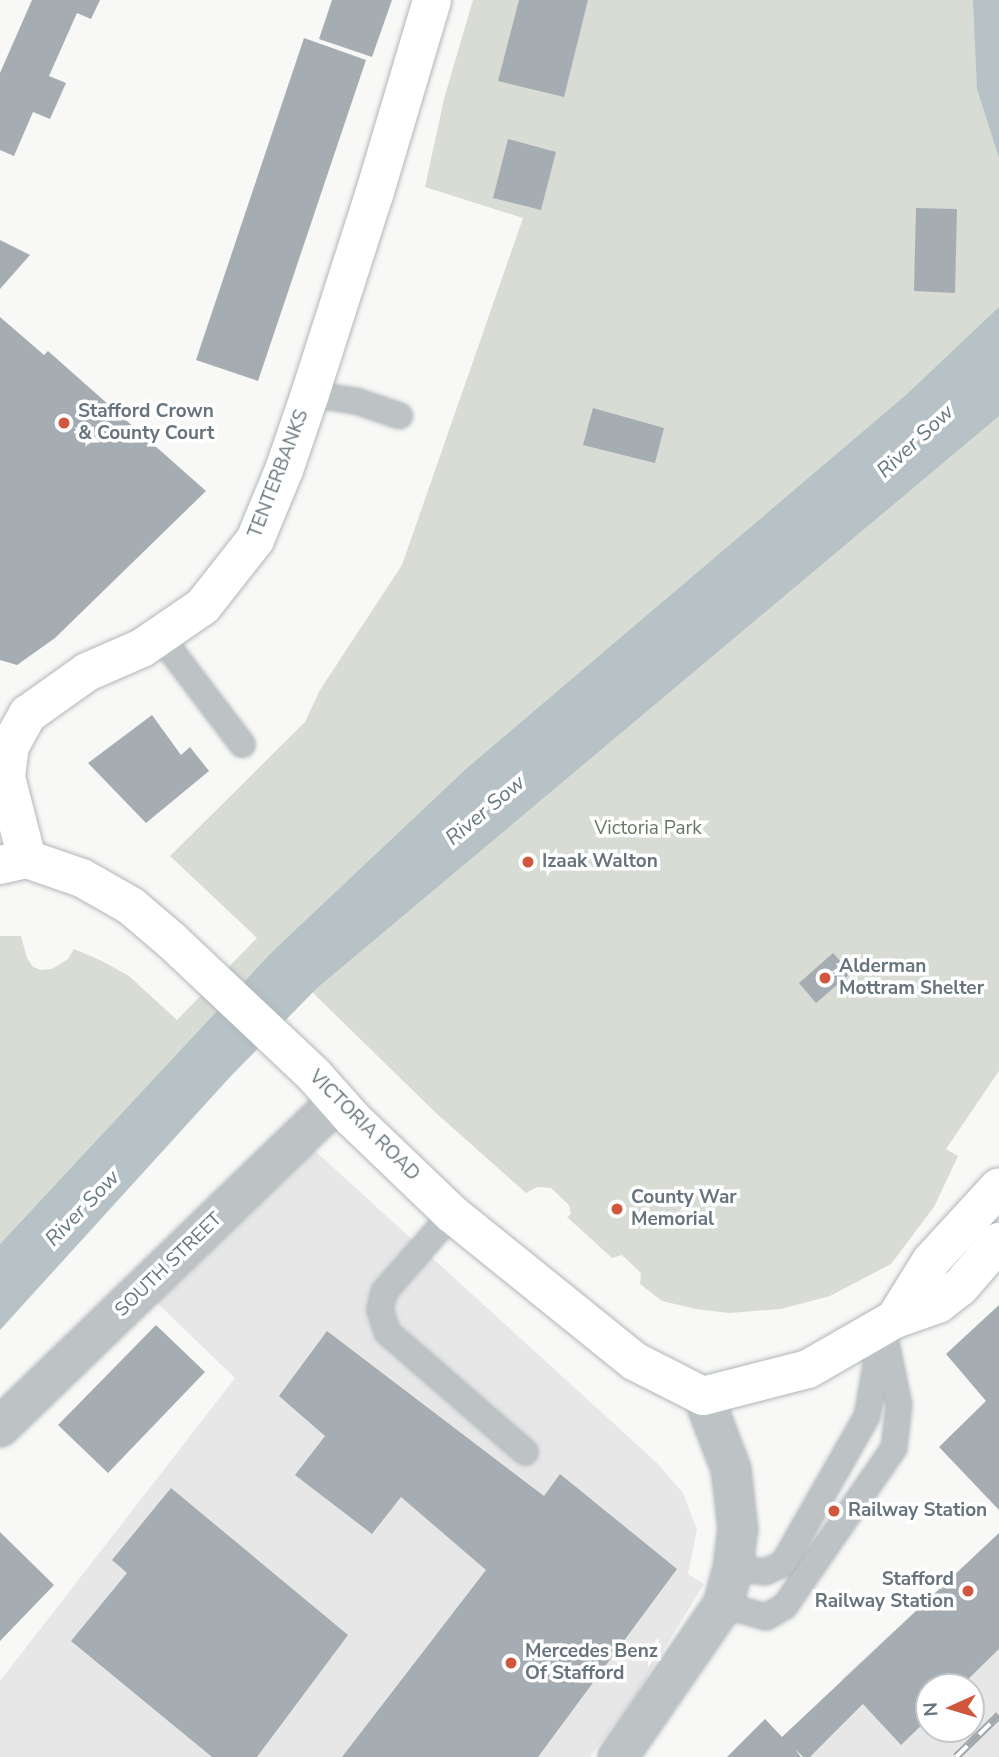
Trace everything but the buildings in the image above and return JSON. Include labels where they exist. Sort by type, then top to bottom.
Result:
[{"type":"main road","name":"TENTERBANKS","points":[[13,862],[5,741],[28,714],[87,672],[160,636],[203,606],[255,540],[284,470],[310,394],[374,195],[432,0]]},
{"type":"main road","name":"VICTORIA ROAD","points":[[13,862],[82,877],[131,906],[186,955],[452,1214],[634,1361],[703,1396]]},
{"type":"main road","points":[[889,1324],[930,1261],[999,1187]]},
{"type":"main road","points":[[703,1396],[808,1369],[889,1324],[938,1304],[960,1287],[999,1242]]},
{"type":"street","name":"SOUTH STREET","points":[[0,1427],[325,1089]]},
{"type":"street","points":[[618,1757],[723,1605],[733,1568],[738,1530],[731,1469],[703,1396]]},
{"type":"lane","points":[[310,394],[356,401],[400,416]]},
{"type":"lane","points":[[160,636],[197,680],[242,744]]},
{"type":"lane","points":[[452,1214],[384,1293],[380,1310],[387,1332],[525,1452]]},
{"type":"lane","points":[[733,1568],[765,1572],[783,1564],[867,1416],[889,1324]]},
{"type":"lane","points":[[723,1605],[766,1617],[785,1606],[894,1448],[899,1405],[889,1324]]},
{"type":"shaded area","points":[[314,1150],[656,1462],[683,1493],[697,1530],[688,1574],[704,1584],[634,1698],[590,1757],[0,1757],[0,1681],[235,1378],[152,1298]]},
{"type":"shaded area","name":"Stafford Railway Station","points":[[999,1533],[999,1757],[810,1757],[863,1705],[841,1680]]},
{"type":"green space","name":"Victoria Park","points":[[473,0],[999,0],[999,1071],[946,1149],[958,1156],[934,1207],[891,1264],[830,1296],[781,1309],[729,1313],[662,1301],[640,1284],[641,1273],[622,1255],[612,1258],[567,1217],[571,1214],[569,1205],[551,1188],[537,1187],[526,1193],[436,1113],[272,953],[0,1244],[0,936],[21,936],[27,958],[33,967],[41,970],[52,969],[68,959],[74,949],[102,961],[129,976],[177,1020],[257,938],[170,856],[305,722],[320,690],[402,565],[523,218],[425,187],[444,99]]},
{"type":"water","points":[[973,0],[999,0],[999,158],[977,89]]},
{"type":"water","name":"River Sow","points":[[999,307],[999,416],[317,988],[230,1077],[0,1330],[0,1244],[272,952],[466,769],[906,395]]},
{"type":"railway","points":[[956,1757],[999,1715]]},
{"type":"place","name":"Stafford Crown & County Court","points":[[64,423]]},
{"type":"place","name":"Izaak Walton","points":[[528,862]]},
{"type":"place","name":"Alderman Mottram Shelter","points":[[825,978]]},
{"type":"place","name":"County War Memorial","points":[[617,1209]]},
{"type":"place","name":"Railway Station","points":[[834,1511]]},
{"type":"place","name":"Stafford Railway Station","points":[[968,1591]]},
{"type":"place","name":"Mercedes Benz Of Stafford","points":[[511,1663]]}]
